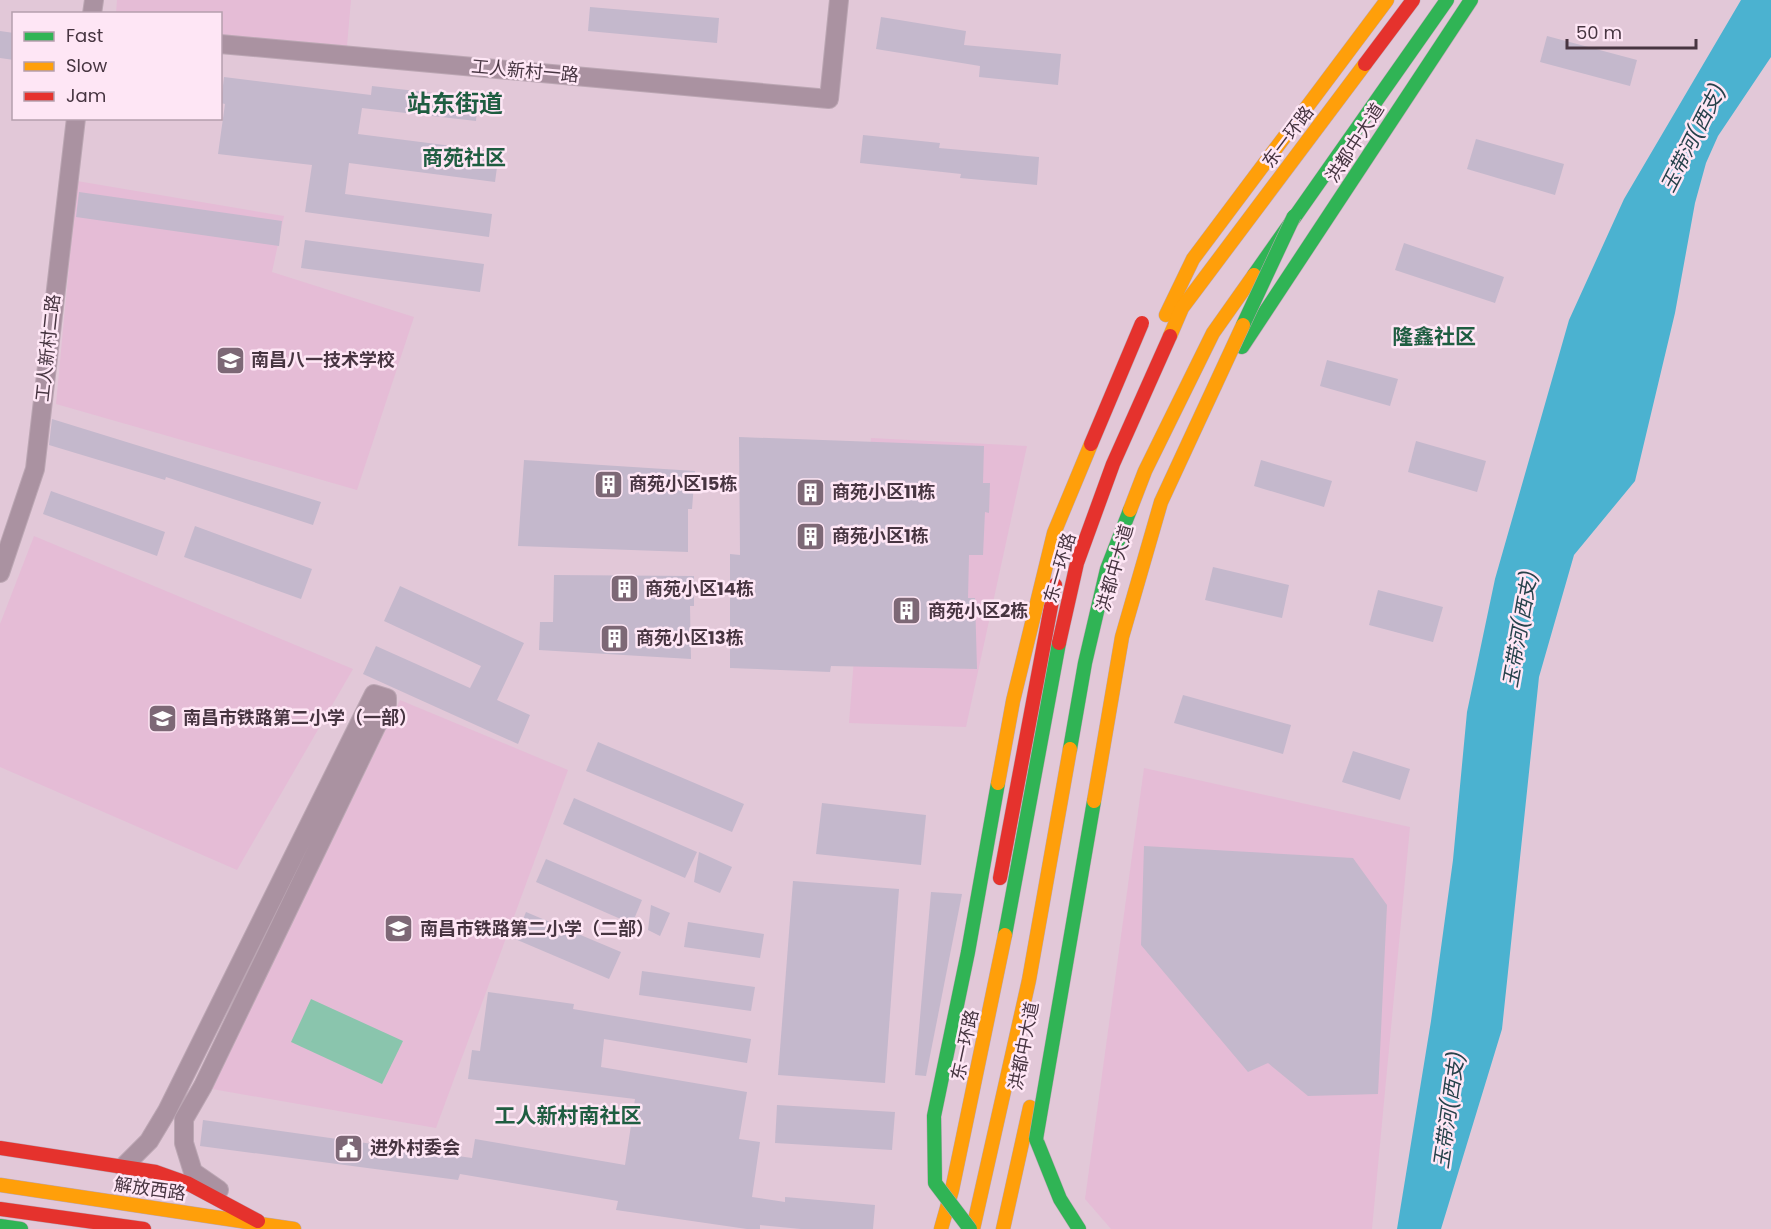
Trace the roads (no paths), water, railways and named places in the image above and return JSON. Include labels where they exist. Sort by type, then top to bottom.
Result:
[{"type":"main road","points":[[1232,183],[1374,0]]},
{"type":"main road","points":[[1142,365],[1193,259],[1387,0]]},
{"type":"main road","name":"东一环路","points":[[941,1229],[952,1190],[998,977],[1057,649],[1077,563],[1113,464],[1182,308],[1413,0]]},
{"type":"main road","points":[[971,1229],[1029,980],[1085,663],[1107,569],[1145,471],[1213,333],[1447,0]]},
{"type":"main road","name":"洪都中大道","points":[[1003,1229],[1068,915],[1110,651],[1135,555],[1170,460],[1471,0]]},
{"type":"main road","points":[[1003,1229],[1018,1205],[1036,1139],[1122,637],[1161,502],[1294,216]]},
{"type":"main road","points":[[1166,282],[1196,231]]},
{"type":"main road","points":[[971,1229],[935,1183],[934,1116],[968,952],[1013,701],[1054,533],[1148,313]]},
{"type":"main road","points":[[997,897],[1043,636],[1066,535],[1084,481],[1131,386]]},
{"type":"main road","points":[[931,1229],[966,1082],[993,920]]},
{"type":"main road","points":[[1036,1139],[1060,1199],[1078,1229]]},
{"type":"main road","points":[[0,1148],[156,1172],[187,1183],[266,1225]]},
{"type":"main road","points":[[0,1180],[266,1225]]},
{"type":"main road","name":"解放西路","points":[[0,1185],[294,1229]]},
{"type":"main road","points":[[0,1209],[144,1229]]},
{"type":"main road","points":[[0,1226],[21,1229]]},
{"type":"street","name":"工人新村一路","points":[[222,44],[828,99],[839,0]]},
{"type":"street","name":"工人新村二路","points":[[0,573],[35,469],[76,120]]},
{"type":"street","points":[[123,1167],[149,1141],[168,1111],[374,694],[383,694],[387,698],[387,704],[203,1086],[184,1119],[184,1143],[194,1172],[266,1225]]},
{"type":"water","name":"玉带河(西支)","points":[[1741,0],[1771,0],[1771,57],[1718,136],[1706,163],[1695,203],[1675,313],[1635,481],[1574,555],[1539,677],[1502,1029],[1441,1229],[1397,1229],[1431,1021],[1453,860],[1467,712],[1495,579],[1569,320],[1624,199]]},
{"type":"place","name":"南昌八一技术学校","points":[[230,360]]},
{"type":"place","name":"商苑小区15栋","points":[[608,484]]},
{"type":"place","name":"商苑小区11栋","points":[[811,492]]},
{"type":"place","name":"商苑小区1栋","points":[[811,536]]},
{"type":"place","name":"商苑小区14栋","points":[[624,589]]},
{"type":"place","name":"商苑小区2栋","points":[[907,611]]},
{"type":"place","name":"商苑小区13栋","points":[[615,638]]},
{"type":"place","name":"南昌市铁路第二小学（一部）","points":[[162,718]]},
{"type":"place","name":"南昌市铁路第二小学（二部）","points":[[399,929]]},
{"type":"place","name":"进外村委会","points":[[349,1148]]},
{"type":"district","name":"站东街道","points":[[455,104]]},
{"type":"district","name":"商苑社区","points":[[464,158]]},
{"type":"district","name":"隆鑫社区","points":[[1434,337]]},
{"type":"district","name":"工人新村南社区","points":[[568,1116]]}]
